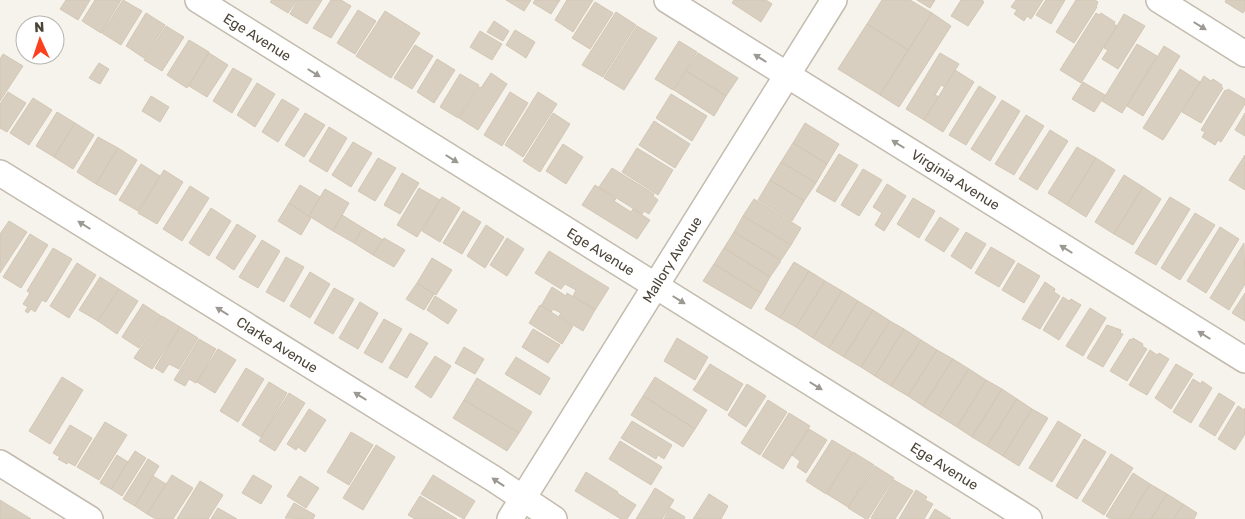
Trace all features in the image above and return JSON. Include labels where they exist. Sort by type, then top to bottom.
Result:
[{"type":"street","name":"Ege Avenue","points":[[198,0],[1029,519]]},
{"type":"street","name":"Virginia Avenue","points":[[667,0],[1245,360]]},
{"type":"street","name":"Mallory Avenue","points":[[516,508],[834,0]]},
{"type":"street","points":[[1159,0],[1245,54]]},
{"type":"street","name":"Clarke Avenue","points":[[0,173],[494,479],[516,508],[554,519]]},
{"type":"street","points":[[9,468],[90,519]]},
{"type":"building","points":[[66,0],[90,0],[78,20],[60,9]]},
{"type":"building","points":[[95,0],[121,0],[101,33],[82,21]]},
{"type":"building","points":[[123,0],[142,11],[121,45],[102,33]]},
{"type":"building","points":[[272,0],[297,0],[288,13],[270,2]]},
{"type":"building","points":[[298,0],[322,0],[307,24],[290,14]]},
{"type":"building","points":[[331,0],[341,0],[351,6],[331,38],[313,28]]},
{"type":"building","points":[[506,0],[531,0],[524,11]]},
{"type":"building","points":[[535,0],[560,0],[551,14],[533,3]]},
{"type":"building","points":[[567,0],[593,0],[573,32],[555,20]]},
{"type":"building","points":[[734,0],[766,0],[772,4],[761,22],[732,3]]},
{"type":"building","points":[[882,0],[910,0],[932,13],[908,50],[867,24]]},
{"type":"building","points":[[917,0],[935,0],[930,8]]},
{"type":"building","points":[[961,0],[982,0],[984,2],[968,26],[951,16]]},
{"type":"building","points":[[1016,0],[1043,0],[1031,19],[1027,16],[1024,21],[1014,14],[1017,10],[1011,7]]},
{"type":"building","points":[[1046,0],[1065,0],[1051,24],[1036,15]]},
{"type":"building","points":[[1076,0],[1095,0],[1098,2],[1097,7],[1074,43],[1056,32]]},
{"type":"building","points":[[1226,0],[1245,0],[1245,10],[1243,13],[1225,2]]},
{"type":"building","points":[[595,2],[613,13],[590,49],[572,38]]},
{"type":"building","points":[[358,10],[376,21],[355,54],[337,43]]},
{"type":"building","points":[[385,11],[420,33],[391,78],[356,56]]},
{"type":"building","points":[[616,12],[636,25],[603,77],[582,65]]},
{"type":"building","points":[[146,13],[165,25],[144,58],[126,46]]},
{"type":"building","points":[[932,13],[951,26],[899,107],[880,95]]},
{"type":"building","points":[[1096,13],[1099,15],[1101,13],[1115,22],[1114,24],[1117,26],[1081,83],[1060,70]]},
{"type":"building","points":[[1124,14],[1145,26],[1118,69],[1102,59],[1108,50],[1104,48]]},
{"type":"building","points":[[494,21],[509,31],[503,41],[487,32]]},
{"type":"building","points":[[867,24],[908,50],[880,95],[838,69]]},
{"type":"building","points":[[166,26],[184,37],[162,71],[144,60]]},
{"type":"building","points":[[637,26],[657,38],[624,90],[604,78]]},
{"type":"building","points":[[515,30],[535,42],[526,58],[506,45]]},
{"type":"building","points":[[480,31],[502,44],[492,60],[470,47]]},
{"type":"building","points":[[189,40],[209,52],[187,88],[167,75]]},
{"type":"building","points":[[679,41],[697,52],[673,90],[655,79]]},
{"type":"building","points":[[1137,44],[1157,56],[1122,113],[1102,101]]},
{"type":"building","points":[[415,45],[433,56],[412,89],[394,78]]},
{"type":"building","points":[[1164,46],[1180,56],[1143,116],[1127,106]]},
{"type":"building","points":[[209,53],[228,65],[207,97],[189,86]]},
{"type":"building","points":[[698,53],[738,78],[726,96],[686,71]]},
{"type":"building","points":[[940,53],[959,64],[945,87],[941,85],[935,95],[939,97],[924,120],[906,109]]},
{"type":"building","points":[[3,54],[15,61],[15,65],[23,66],[0,101],[0,59]]},
{"type":"building","points":[[437,59],[455,70],[434,103],[417,92]]},
{"type":"building","points":[[99,63],[109,69],[100,84],[89,78]]},
{"type":"building","points":[[233,68],[252,79],[232,113],[213,101]]},
{"type":"building","points":[[1180,69],[1200,82],[1163,140],[1143,128]]},
{"type":"building","points":[[955,70],[974,82],[943,132],[924,120]]},
{"type":"building","points":[[686,71],[726,96],[714,116],[674,90]]},
{"type":"building","points":[[491,73],[507,84],[478,130],[459,118],[479,87],[481,88]]},
{"type":"building","points":[[460,74],[479,85],[458,118],[440,107]]},
{"type":"building","points":[[1204,76],[1211,81],[1213,79],[1222,85],[1221,87],[1223,88],[1201,123],[1182,112]]},
{"type":"building","points":[[1083,82],[1105,95],[1094,112],[1072,99]]},
{"type":"building","points":[[257,83],[275,94],[255,127],[237,115]]},
{"type":"building","points":[[979,86],[996,97],[966,145],[949,135]]},
{"type":"building","points":[[1228,89],[1245,99],[1245,104],[1221,142],[1218,140],[1215,145],[1202,137],[1205,132],[1201,130],[1225,90],[1227,91]]},
{"type":"building","points":[[8,92],[26,103],[7,132],[0,128],[0,104]]},
{"type":"building","points":[[510,92],[528,103],[502,146],[484,135]]},
{"type":"building","points":[[538,92],[557,104],[523,157],[505,145]]},
{"type":"building","points":[[671,94],[707,116],[692,141],[656,118]]},
{"type":"building","points":[[151,96],[169,107],[160,122],[142,111]]},
{"type":"building","points":[[33,98],[52,110],[29,145],[10,133]]},
{"type":"building","points":[[282,99],[299,109],[278,142],[262,132]]},
{"type":"building","points":[[1002,100],[1020,111],[990,161],[971,149]]},
{"type":"building","points":[[57,112],[75,123],[54,157],[36,146]]},
{"type":"building","points":[[305,113],[325,125],[304,157],[285,145]]},
{"type":"building","points":[[553,113],[570,124],[540,172],[523,161]]},
{"type":"building","points":[[1245,113],[1245,136],[1235,130]]},
{"type":"building","points":[[1026,115],[1044,126],[1014,175],[995,164]]},
{"type":"building","points":[[654,121],[690,144],[675,168],[639,145]]},
{"type":"building","points":[[75,123],[94,135],[73,169],[54,157]]},
{"type":"building","points":[[805,123],[839,144],[827,164],[793,143]]},
{"type":"building","points":[[329,127],[347,138],[327,172],[309,161]]},
{"type":"building","points":[[1050,130],[1068,141],[1037,190],[1019,179]]},
{"type":"building","points":[[98,137],[118,148],[96,184],[77,172]]},
{"type":"building","points":[[353,142],[372,153],[351,187],[332,175]]},
{"type":"building","points":[[793,143],[827,164],[816,183],[781,162]]},
{"type":"building","points":[[563,144],[583,157],[566,184],[546,171]]},
{"type":"building","points":[[1077,147],[1096,158],[1067,205],[1048,193]]},
{"type":"building","points":[[118,148],[137,160],[116,195],[96,184]]},
{"type":"building","points":[[637,148],[673,170],[658,195],[622,172]]},
{"type":"building","points":[[839,154],[858,165],[835,202],[816,191]]},
{"type":"building","points":[[1245,155],[1245,190],[1229,180]]},
{"type":"building","points":[[378,158],[396,168],[375,201],[358,191]]},
{"type":"building","points":[[1096,158],[1115,170],[1086,217],[1067,205]]},
{"type":"building","points":[[781,162],[816,183],[804,201],[770,180]]},
{"type":"building","points":[[141,164],[160,176],[138,211],[119,200]]},
{"type":"building","points":[[612,168],[654,194],[653,196],[658,200],[649,214],[644,211],[642,214],[599,187]]},
{"type":"building","points":[[863,169],[882,180],[859,216],[841,205]]},
{"type":"building","points":[[164,170],[183,182],[157,224],[138,213]]},
{"type":"building","points":[[402,173],[419,183],[400,214],[384,205]]},
{"type":"building","points":[[1124,175],[1143,187],[1114,234],[1095,222]]},
{"type":"building","points":[[770,180],[804,201],[792,221],[758,200]]},
{"type":"building","points":[[887,184],[906,196],[884,231],[875,225],[882,213],[873,207]]},
{"type":"building","points":[[300,185],[320,197],[309,216],[289,203]]},
{"type":"building","points":[[595,185],[631,212],[633,209],[650,220],[637,239],[582,205]]},
{"type":"building","points":[[190,186],[209,198],[182,241],[163,229]]},
{"type":"building","points":[[1143,187],[1161,199],[1133,245],[1114,234]]},
{"type":"building","points":[[419,188],[440,200],[417,237],[397,225]]},
{"type":"building","points":[[325,189],[349,203],[333,231],[309,216]]},
{"type":"building","points":[[442,197],[460,208],[440,242],[422,231]]},
{"type":"building","points":[[1170,197],[1190,209],[1156,265],[1135,253]]},
{"type":"building","points":[[913,198],[935,211],[919,238],[897,224]]},
{"type":"building","points":[[754,199],[801,228],[791,245],[743,216]]},
{"type":"building","points":[[289,203],[311,218],[301,235],[278,221]]},
{"type":"building","points":[[211,208],[231,221],[209,256],[189,243]]},
{"type":"building","points":[[463,211],[481,222],[462,254],[443,243]]},
{"type":"building","points":[[1195,213],[1215,225],[1180,280],[1161,268]]},
{"type":"building","points":[[342,215],[363,228],[354,243],[333,231]]},
{"type":"building","points":[[743,216],[791,245],[781,260],[734,232]]},
{"type":"building","points":[[940,217],[959,229],[944,252],[925,240]]},
{"type":"building","points":[[9,221],[27,232],[0,273],[0,234]]},
{"type":"building","points":[[237,224],[256,236],[234,270],[216,258]]},
{"type":"building","points":[[486,225],[504,237],[485,268],[467,256]]},
{"type":"building","points":[[1220,227],[1239,239],[1206,293],[1187,281]]},
{"type":"building","points":[[363,228],[383,240],[373,255],[354,243]]},
{"type":"building","points":[[734,232],[781,261],[770,277],[724,248]]},
{"type":"building","points":[[966,232],[986,244],[971,269],[951,256]]},
{"type":"building","points":[[30,234],[48,245],[21,288],[3,277]]},
{"type":"building","points":[[384,238],[405,250],[394,267],[373,255]]},
{"type":"building","points":[[507,238],[524,249],[507,276],[490,265]]},
{"type":"building","points":[[262,240],[280,251],[258,288],[239,277]]},
{"type":"building","points":[[1244,243],[1245,284],[1229,310],[1210,298]]},
{"type":"building","points":[[991,247],[1015,261],[999,287],[975,273]]},
{"type":"building","points":[[53,248],[72,259],[46,302],[42,300],[35,312],[31,309],[28,313],[25,311],[28,307],[23,304],[30,293],[27,291]]},
{"type":"building","points":[[724,248],[770,277],[761,293],[714,264]]},
{"type":"building","points":[[549,251],[609,288],[595,310],[573,296],[576,290],[565,284],[561,289],[535,273]]},
{"type":"building","points":[[286,257],[304,267],[284,302],[266,292]]},
{"type":"building","points":[[432,258],[452,270],[436,295],[417,283]]},
{"type":"building","points":[[794,262],[809,271],[780,318],[765,309]]},
{"type":"building","points":[[77,263],[96,275],[69,318],[50,306]]},
{"type":"building","points":[[1018,263],[1040,276],[1024,303],[1002,290]]},
{"type":"building","points":[[714,264],[761,293],[751,309],[703,281]]},
{"type":"building","points":[[809,271],[825,281],[796,327],[780,318]]},
{"type":"building","points":[[310,272],[330,284],[310,318],[290,306]]},
{"type":"building","points":[[100,277],[119,289],[98,321],[79,310]]},
{"type":"building","points":[[825,281],[842,291],[813,338],[796,327]]},
{"type":"building","points":[[1045,282],[1055,289],[1054,292],[1060,296],[1040,329],[1022,319]]},
{"type":"building","points":[[417,283],[434,294],[424,310],[406,299]]},
{"type":"building","points":[[552,287],[566,296],[567,293],[595,310],[583,331],[559,316],[561,313],[553,309],[551,312],[541,306]]},
{"type":"building","points":[[334,288],[354,299],[333,334],[314,323]]},
{"type":"building","points":[[119,289],[138,301],[117,334],[98,321]]},
{"type":"building","points":[[842,291],[858,301],[829,348],[813,338]]},
{"type":"building","points":[[1245,293],[1245,321],[1232,313]]},
{"type":"building","points":[[435,296],[457,310],[448,324],[427,310]]},
{"type":"building","points":[[1063,297],[1081,305],[1059,340],[1043,330]]},
{"type":"building","points":[[858,301],[873,310],[844,357],[829,348]]},
{"type":"building","points":[[360,302],[378,313],[358,349],[339,338]]},
{"type":"building","points":[[143,304],[161,316],[139,348],[122,337]]},
{"type":"building","points":[[540,305],[573,326],[562,344],[529,323]]},
{"type":"building","points":[[1090,308],[1106,318],[1083,356],[1066,346]]},
{"type":"building","points":[[873,310],[890,321],[861,367],[844,357]]},
{"type":"building","points":[[162,316],[180,327],[152,369],[134,358]]},
{"type":"building","points":[[384,319],[402,329],[382,363],[364,353]]},
{"type":"building","points":[[890,321],[904,329],[875,376],[861,367]]},
{"type":"building","points":[[1107,325],[1121,330],[1120,333],[1123,334],[1103,367],[1087,358]]},
{"type":"building","points":[[180,327],[198,338],[179,369],[169,364],[163,373],[155,368]]},
{"type":"building","points":[[533,329],[560,345],[548,363],[522,347]]},
{"type":"building","points":[[904,329],[921,340],[891,386],[875,376]]},
{"type":"building","points":[[410,333],[428,343],[407,378],[389,368]]},
{"type":"building","points":[[677,338],[708,357],[695,380],[664,361]]},
{"type":"building","points":[[1133,338],[1147,349],[1127,381],[1110,371],[1130,339],[1132,340]]},
{"type":"building","points":[[199,339],[216,349],[196,383],[189,379],[185,386],[174,380]]},
{"type":"building","points":[[921,340],[937,350],[908,396],[891,386]]},
{"type":"building","points":[[464,347],[484,359],[475,374],[455,363]]},
{"type":"building","points":[[218,349],[236,360],[215,393],[197,382]]},
{"type":"building","points":[[937,350],[953,359],[923,406],[908,396]]},
{"type":"building","points":[[1150,350],[1157,355],[1159,353],[1169,359],[1147,395],[1129,385]]},
{"type":"building","points":[[435,356],[451,366],[431,398],[415,387]]},
{"type":"building","points":[[516,357],[550,378],[540,395],[505,374]]},
{"type":"building","points":[[953,359],[969,369],[939,416],[923,406]]},
{"type":"building","points":[[710,364],[743,384],[727,411],[693,390]]},
{"type":"building","points":[[1176,364],[1193,374],[1171,409],[1155,398]]},
{"type":"building","points":[[246,368],[264,379],[238,422],[220,411]]},
{"type":"building","points":[[969,369],[986,380],[957,427],[939,416]]},
{"type":"building","points":[[62,377],[83,390],[50,444],[29,431]]},
{"type":"building","points":[[655,377],[707,410],[695,429],[643,396]]},
{"type":"building","points":[[477,378],[532,412],[519,433],[464,400]]},
{"type":"building","points":[[1193,379],[1201,384],[1202,381],[1212,388],[1191,423],[1173,412]]},
{"type":"building","points":[[986,380],[1002,389],[972,437],[957,427]]},
{"type":"building","points":[[269,382],[287,393],[261,437],[242,425]]},
{"type":"building","points":[[747,384],[766,396],[746,427],[728,415]]},
{"type":"building","points":[[1002,389],[1017,399],[987,446],[972,437]]},
{"type":"building","points":[[289,393],[305,403],[275,451],[259,441]]},
{"type":"building","points":[[1219,393],[1235,403],[1215,436],[1199,426]]},
{"type":"building","points":[[643,396],[695,429],[683,447],[631,415]]},
{"type":"building","points":[[1017,399],[1032,409],[1003,456],[987,446]]},
{"type":"building","points":[[464,400],[519,433],[507,451],[453,418]]},
{"type":"building","points":[[768,400],[787,412],[760,455],[741,443]]},
{"type":"building","points":[[1238,406],[1244,410],[1245,408],[1245,434],[1235,450],[1218,439]]},
{"type":"building","points":[[309,409],[326,420],[305,452],[298,447],[296,450],[287,444]]},
{"type":"building","points":[[1032,409],[1048,418],[1019,466],[1003,456]]},
{"type":"building","points":[[789,413],[810,426],[783,469],[762,456]]},
{"type":"building","points":[[632,421],[672,445],[664,459],[658,455],[656,459],[621,438]]},
{"type":"building","points":[[1058,421],[1081,435],[1052,482],[1029,468]]},
{"type":"building","points":[[105,422],[127,435],[99,480],[77,467]]},
{"type":"building","points":[[70,425],[92,438],[75,466],[58,459],[60,457],[53,453]]},
{"type":"building","points":[[809,429],[827,440],[806,473],[797,467],[800,461],[792,455]]},
{"type":"building","points":[[351,432],[373,445],[349,485],[327,472]]},
{"type":"building","points":[[1084,439],[1106,452],[1077,499],[1056,486]]},
{"type":"building","points":[[832,440],[852,452],[826,494],[806,481]]},
{"type":"building","points":[[620,441],[662,467],[651,485],[609,459]]},
{"type":"building","points":[[376,445],[395,457],[363,510],[343,498]]},
{"type":"building","points":[[135,451],[146,458],[122,496],[111,489]]},
{"type":"building","points":[[853,452],[874,465],[848,507],[827,494]]},
{"type":"building","points":[[1111,454],[1133,468],[1104,515],[1082,501]]},
{"type":"building","points":[[117,455],[128,462],[111,489],[100,483]]},
{"type":"building","points":[[148,459],[159,466],[135,506],[123,499]]},
{"type":"building","points":[[875,466],[894,478],[868,519],[866,519],[848,508]]},
{"type":"building","points":[[586,472],[636,505],[627,519],[621,519],[575,491]]},
{"type":"building","points":[[1133,473],[1150,484],[1129,519],[1111,519],[1106,516]]},
{"type":"building","points":[[172,475],[193,488],[173,519],[156,519],[147,514]]},
{"type":"building","points":[[253,475],[272,486],[261,504],[242,493]]},
{"type":"building","points":[[433,475],[475,501],[464,519],[421,494]]},
{"type":"building","points":[[153,476],[166,484],[147,514],[135,506]]},
{"type":"building","points":[[300,476],[319,488],[306,508],[287,496]]},
{"type":"building","points":[[894,480],[913,491],[895,519],[871,518]]},
{"type":"building","points":[[200,481],[223,495],[208,519],[177,519]]},
{"type":"building","points":[[1150,484],[1167,494],[1151,519],[1129,519]]},
{"type":"building","points":[[655,488],[674,500],[662,519],[636,519]]},
{"type":"building","points":[[916,490],[927,497],[925,500],[933,504],[924,519],[899,519]]},
{"type":"building","points":[[709,494],[728,506],[721,519],[693,519]]},
{"type":"building","points":[[1167,494],[1183,504],[1174,519],[1151,519]]},
{"type":"building","points":[[420,496],[457,519],[415,519],[408,515]]},
{"type":"building","points":[[0,500],[31,519],[0,519]]},
{"type":"building","points":[[294,503],[315,515],[313,519],[285,518]]},
{"type":"building","points":[[1183,504],[1197,513],[1194,519],[1174,519]]},
{"type":"building","points":[[218,508],[237,519],[211,519]]},
{"type":"building","points":[[670,508],[685,517],[684,519],[664,519]]},
{"type":"building","points":[[935,509],[951,519],[929,519]]}]
